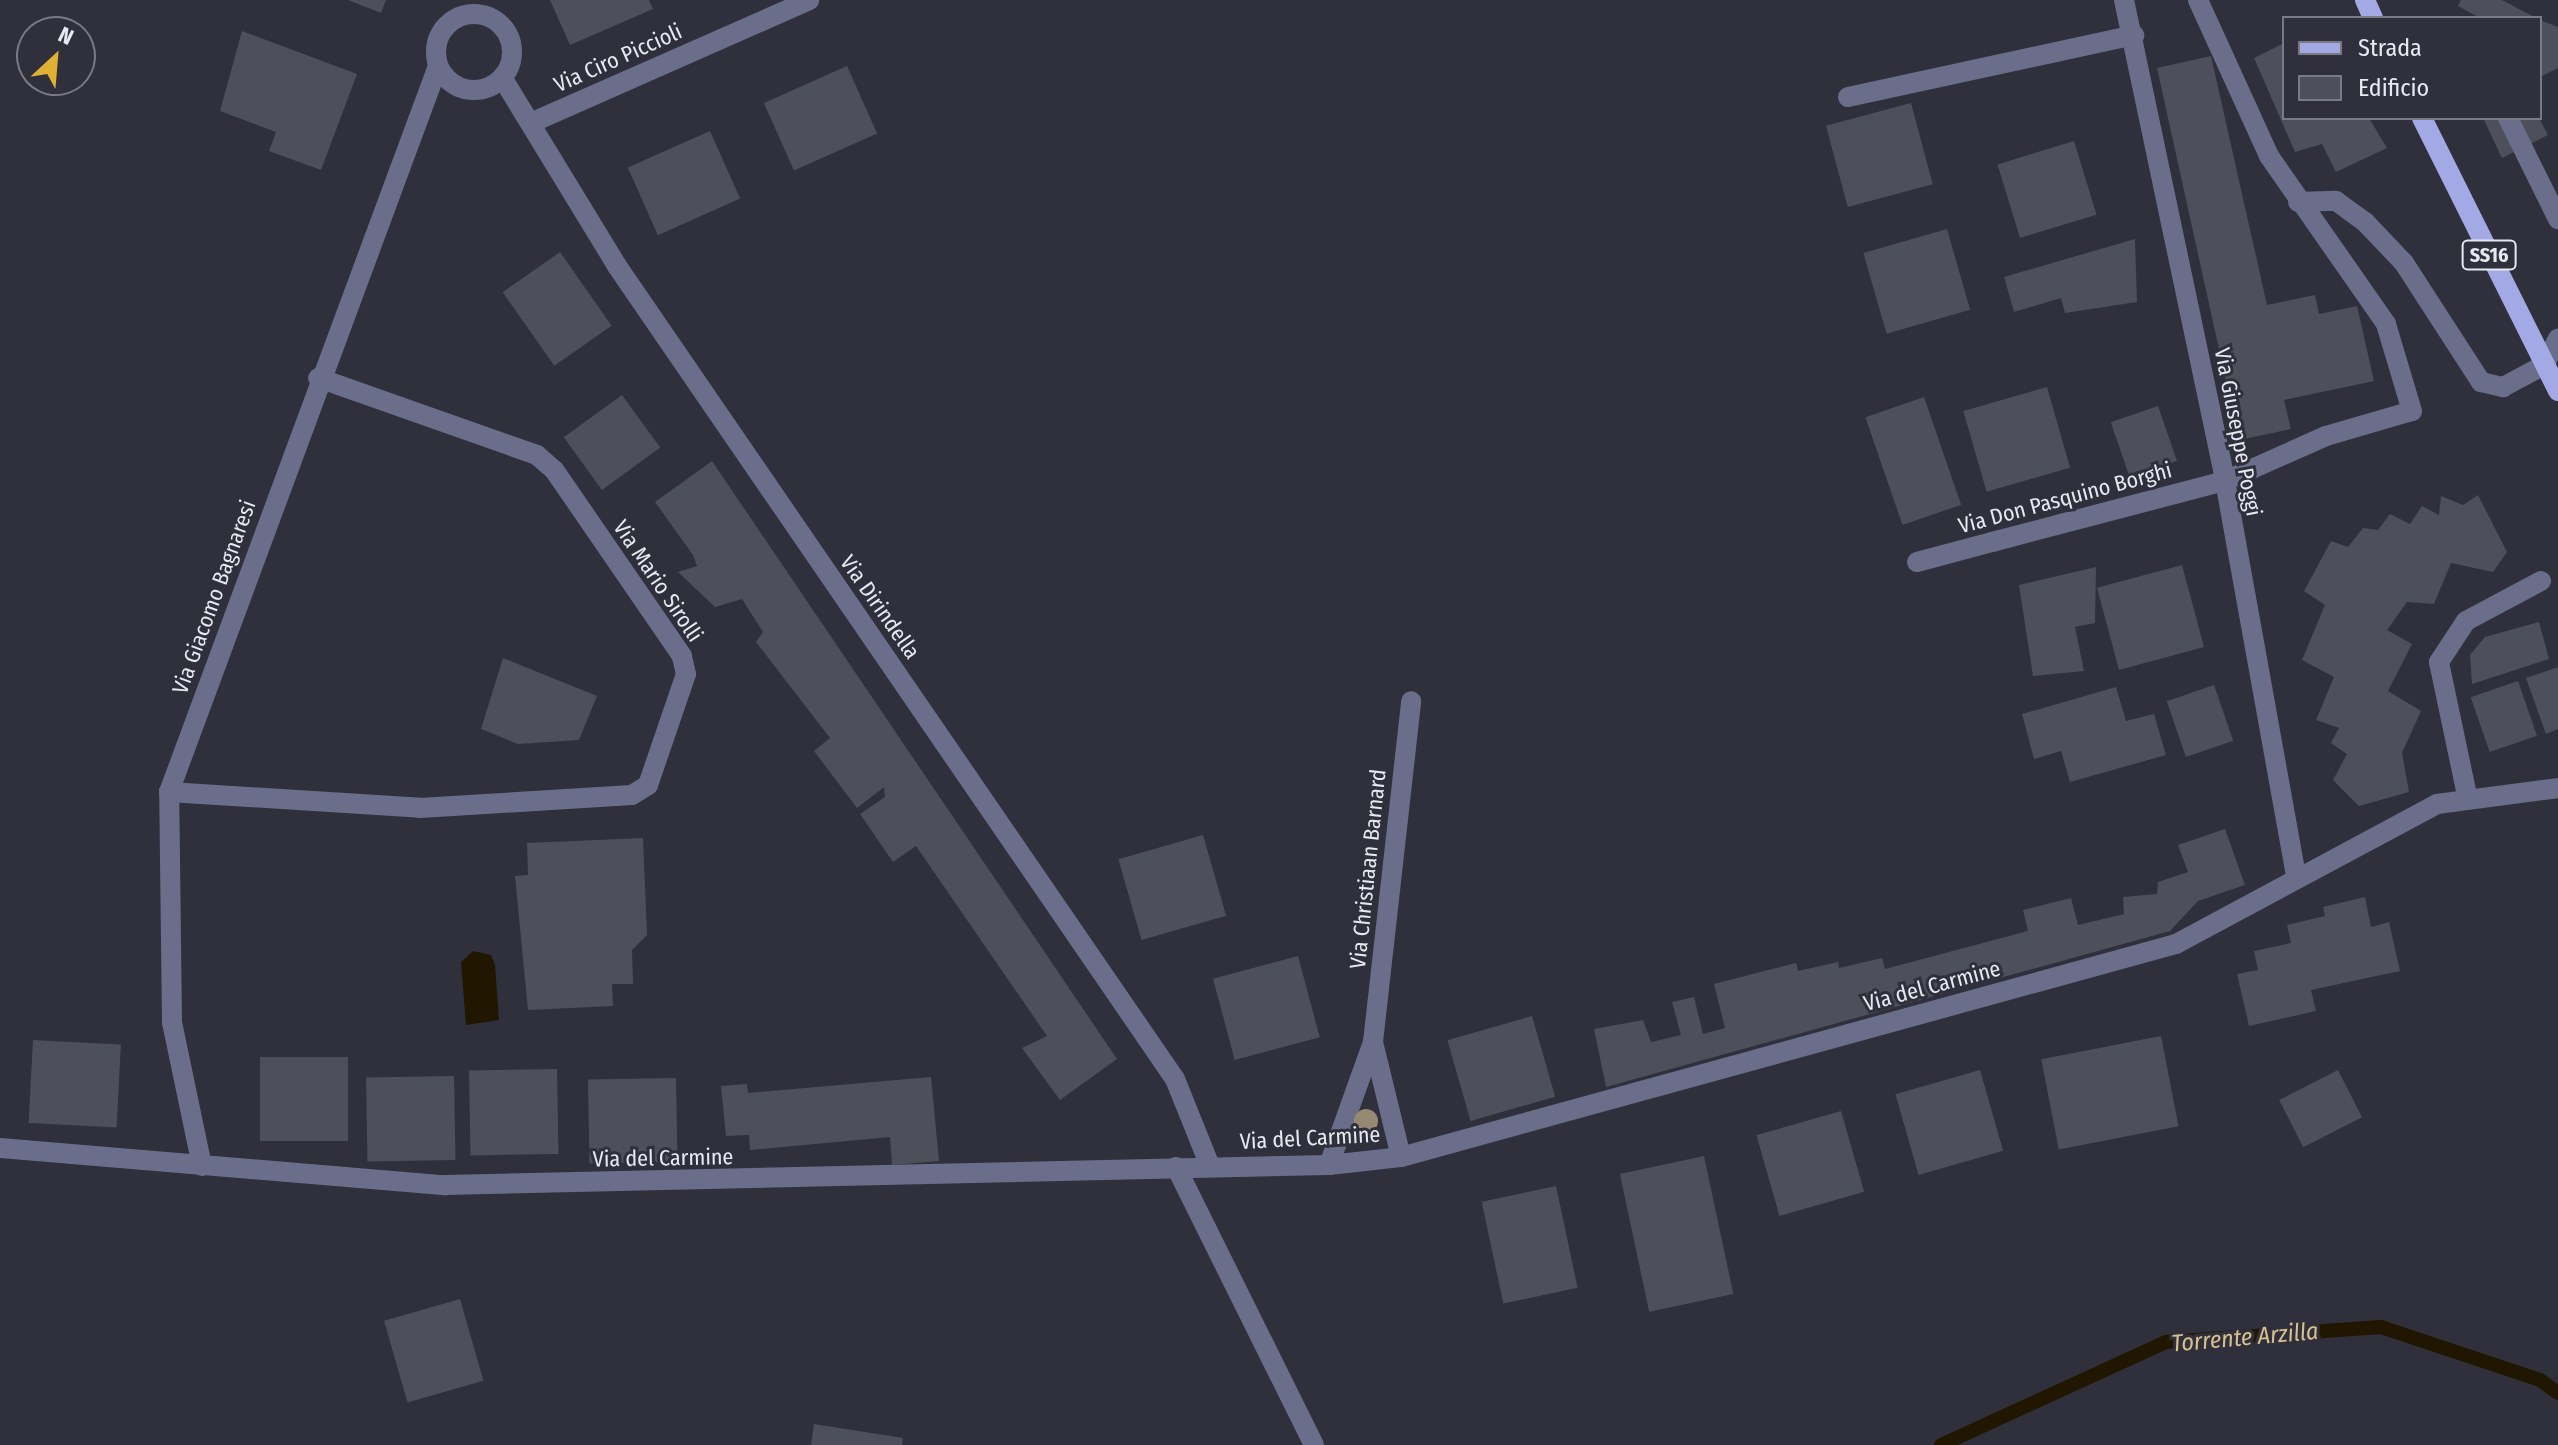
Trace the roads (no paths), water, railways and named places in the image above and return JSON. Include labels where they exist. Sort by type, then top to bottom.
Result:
[{"type":"main road","name":"SS16","points":[[2423,120],[2558,391]]},
{"type":"street","name":"Via Ciro Piccioli","points":[[533,122],[809,0]]},
{"type":"street","name":"Via Giuseppe Poggi","points":[[2124,0],[2134,35],[2225,481],[2296,876]]},
{"type":"street","points":[[2198,0],[2298,202],[2336,201],[2365,222],[2404,263],[2481,382],[2503,387],[2544,365],[2558,339]]},
{"type":"street","points":[[469,7],[499,22],[509,34],[513,50],[503,79],[490,88],[460,88],[438,66],[438,39],[469,7]]},
{"type":"street","points":[[1848,97],[2134,35]]},
{"type":"street","name":"Via Giacomo Bagnaresi","points":[[202,1166],[172,1022],[169,792],[318,378],[438,66]]},
{"type":"street","name":"Via Dirindella","points":[[503,79],[533,122],[617,266],[1175,1079],[1210,1166]]},
{"type":"street","points":[[2509,120],[2558,219]]},
{"type":"street","name":"Via Don Pasquino Borghi","points":[[1917,562],[2225,481],[2326,436],[2412,411],[2386,324],[2298,202]]},
{"type":"street","name":"Via Mario Sirolli","points":[[169,792],[420,808],[632,795],[648,785],[686,674],[682,656],[554,470],[537,455],[318,378]]},
{"type":"street","points":[[2468,800],[2439,662],[2466,621],[2541,581]]},
{"type":"street","name":"Via Christiaan Barnard","points":[[1329,1165],[1373,1042],[1411,701]]},
{"type":"street","name":"Via del Carmine","points":[[0,1148],[445,1185],[1329,1165],[1401,1157],[2176,944],[2296,876],[2437,804],[2558,788]]},
{"type":"street","name":"Via Christiaan Barnard","points":[[1373,1042],[1401,1157]]},
{"type":"street","points":[[1176,1167],[1314,1445]]},
{"type":"waterway","name":"Torrente Arzilla","points":[[1941,1445],[2166,1342],[2381,1327],[2540,1380],[2558,1393]]}]
